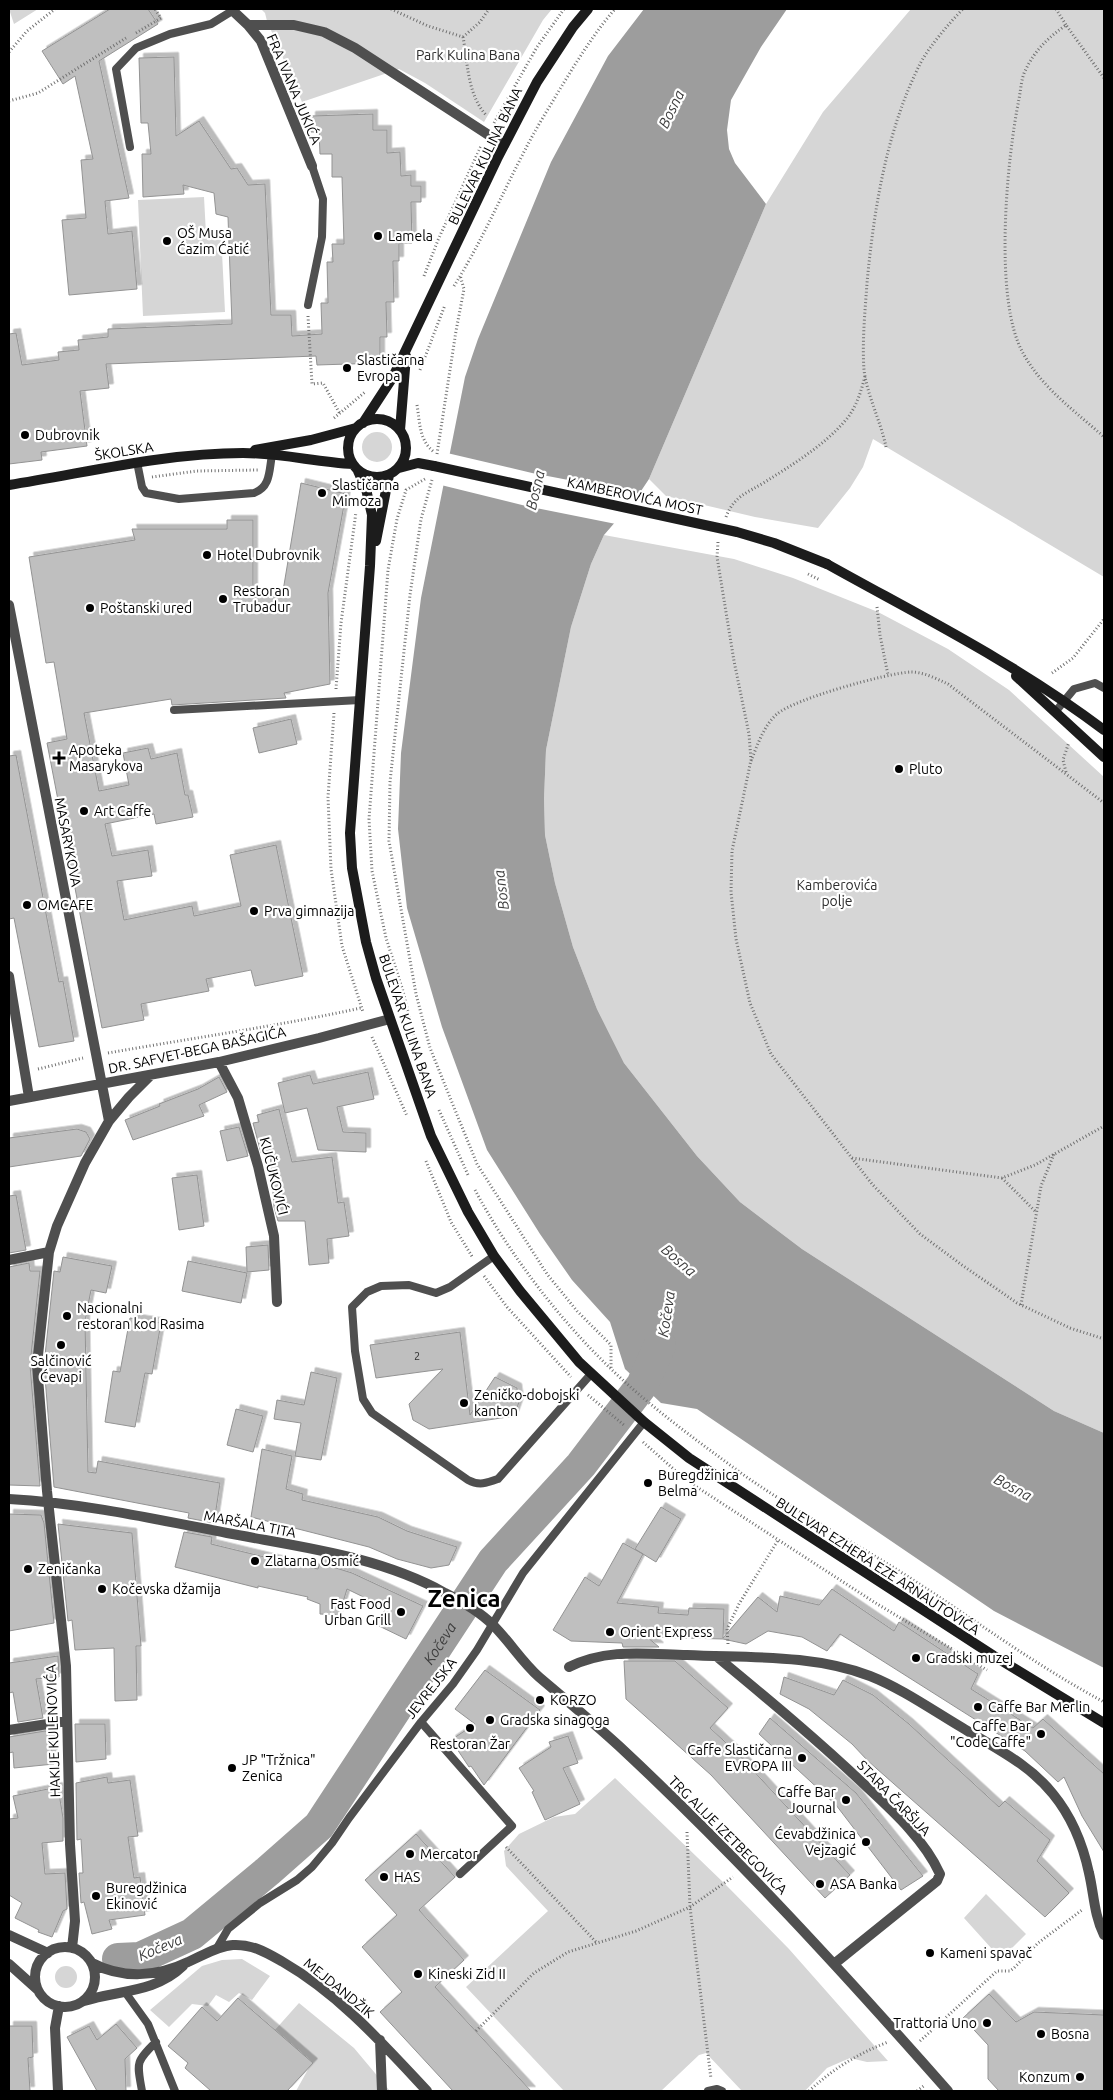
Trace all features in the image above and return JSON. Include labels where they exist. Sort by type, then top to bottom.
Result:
[{"type":"street","name":"BULEVAR KULINA BANA","points":[[360,425],[393,377],[504,145],[537,82],[573,27],[588,9]]},
{"type":"street","name":"FRA IVANA JUKIĆA","points":[[231,10],[248,25],[261,41],[312,166]]},
{"type":"street","name":"FRA IVANA JUKIĆA","points":[[248,25],[294,25],[324,32],[355,48],[504,145]]},
{"type":"street","name":"BULEVAR KULINA BANA","points":[[400,430],[406,350]]},
{"type":"street","points":[[382,419],[395,425],[400,430],[407,447],[432,464],[418,463],[399,468],[389,475],[373,477],[356,468],[348,449],[352,434],[360,425],[382,419]]},
{"type":"street","name":"ŠKOLSKA","points":[[244,453],[311,440],[360,425]]},
{"type":"street","points":[[399,468],[404,460],[407,447]]},
{"type":"street","name":"ŠKOLSKA","points":[[9,486],[137,462],[194,455],[244,453],[272,455],[356,468]]},
{"type":"street","name":"KAMBEROVIĆA MOST","points":[[432,464],[737,532],[774,543],[827,564],[995,657]]},
{"type":"street","name":"BULEVAR KULINA BANA","points":[[356,468],[366,488],[372,516],[350,833],[352,868],[366,942],[390,1019],[431,1136],[468,1212],[494,1256],[520,1291],[591,1374],[644,1422]]},
{"type":"street","name":"BULEVAR KULINA BANA","points":[[370,566],[389,475]]},
{"type":"street","name":"MASARYKOVA","points":[[9,605],[100,1084],[109,1121]]},
{"type":"street","points":[[995,657],[1064,700],[1104,730]]},
{"type":"street","points":[[995,657],[1104,757]]},
{"type":"street","points":[[9,976],[10,996],[29,1097]]},
{"type":"street","name":"DR. SAFVET-BEGA BAŠAGIĆA","points":[[9,1101],[219,1062],[390,1019]]},
{"type":"street","name":"KUČUKOVIĆI","points":[[219,1062],[238,1098],[260,1174],[274,1236],[277,1302]]},
{"type":"street","name":"HAKIJE KULENOVIĆA","points":[[72,1948],[75,1921],[70,1844],[66,1666],[49,1513],[37,1365],[49,1252],[57,1226],[85,1164],[109,1121],[151,1075]]},
{"type":"street","points":[[9,1260],[49,1252]]},
{"type":"street","name":"BULEVAR EZHERA EZE ARNAUTOVIĆA","points":[[644,1422],[689,1458],[756,1504],[994,1656],[1104,1723]]},
{"type":"street","name":"MARŠALA TITA","points":[[9,1499],[48,1501],[158,1520],[359,1560],[394,1570],[444,1592],[476,1611]]},
{"type":"street","name":"TRG ALIJE IZETBEGOVIĆA","points":[[476,1611],[492,1624],[530,1669],[618,1745],[744,1870],[834,1964],[948,2091]]},
{"type":"street","points":[[569,1667],[594,1657],[618,1654],[716,1656],[825,1663],[872,1677],[1018,1761],[1053,1795],[1068,1818],[1081,1846],[1090,1874],[1093,1902],[1104,1935]]},
{"type":"street","name":"STARA ČARŠIJA","points":[[716,1656],[785,1712],[878,1798],[905,1826],[935,1863],[940,1874],[937,1881],[834,1964]]},
{"type":"street","points":[[9,1730],[67,1721]]},
{"type":"street","points":[[9,1935],[48,1954]]},
{"type":"street","name":"MEJDANDŽIK","points":[[186,1963],[217,1948],[232,1945],[246,1945],[260,1949],[315,1982],[342,2004],[380,2040],[427,2091]]},
{"type":"street","points":[[39,1991],[36,1975],[42,1960],[55,1949],[72,1948],[86,1956],[92,1963],[95,1971],[93,1988],[82,2002]]},
{"type":"street","points":[[92,1963],[116,1972],[138,1974],[157,1972],[186,1963]]},
{"type":"street","points":[[9,1964],[51,2004],[75,2006],[108,1994],[125,1992],[164,1981],[186,1963]]},
{"type":"street","points":[[58,2091],[55,2028],[59,2006]]},
{"type":"street","points":[[380,2040],[382,2091]]},
{"type":"lane","points":[[130,147],[116,69],[136,48],[170,34],[210,24],[231,10]]},
{"type":"lane","points":[[308,305],[322,237],[323,199],[312,166]]},
{"type":"lane","points":[[137,462],[140,479],[146,493],[179,499],[254,493],[262,490],[267,483],[272,455]]},
{"type":"lane","points":[[1056,711],[1074,690],[1095,683],[1104,688]]},
{"type":"lane","points":[[174,710],[360,700]]},
{"type":"lane","points":[[494,1256],[450,1287],[436,1293],[409,1285],[382,1286],[367,1292],[352,1307],[354,1351],[363,1400],[372,1413],[468,1480],[474,1483],[486,1484],[498,1479],[591,1374]]},
{"type":"lane","name":"JEVREJSKA","points":[[217,1948],[228,1929],[260,1903],[297,1880],[312,1867],[332,1843],[421,1722],[453,1684],[523,1573],[644,1422]]},
{"type":"lane","points":[[421,1722],[512,1826],[460,1874]]},
{"type":"lane","points":[[125,1992],[148,2024],[175,2091]]},
{"type":"lane","points":[[142,2091],[138,2064],[142,2056],[156,2042]]},
{"type":"lane","points":[[710,2090],[722,2091]]},
{"type":"path","points":[[9,52],[27,31],[55,9]]},
{"type":"path","points":[[9,101],[38,93],[161,18],[156,9]]},
{"type":"path","points":[[391,9],[428,26],[463,37]]},
{"type":"path","points":[[463,37],[480,22],[489,9]]},
{"type":"path","points":[[450,292],[473,256],[526,148],[551,104],[576,62],[615,9]]},
{"type":"path","points":[[886,447],[865,376],[864,318],[870,251],[888,153],[901,110],[920,64],[963,9]]},
{"type":"path","points":[[1056,9],[1104,78]]},
{"type":"path","points":[[1066,25],[1048,38],[1025,71],[1014,122],[1006,241],[1010,313],[1018,342],[1030,364],[1052,392],[1104,437]]},
{"type":"path","points":[[463,37],[472,91],[481,110],[494,123]]},
{"type":"path","points":[[418,1050],[386,938],[372,871],[369,819],[388,570],[397,518],[406,490],[416,483],[431,479],[432,464],[464,288],[460,275]]},
{"type":"path","points":[[420,372],[447,300]]},
{"type":"path","points":[[308,305],[312,384],[323,383],[340,414]]},
{"type":"path","points":[[724,522],[731,505],[746,492],[763,483],[812,450],[845,421],[859,397],[865,376]]},
{"type":"path","points":[[330,421],[370,386]]},
{"type":"path","points":[[417,401],[419,429],[428,446],[436,453],[432,464]]},
{"type":"path","points":[[140,479],[198,472],[269,469]]},
{"type":"path","points":[[433,478],[421,519],[410,595],[390,792],[389,841],[416,994],[430,1048],[476,1164],[547,1274],[577,1311],[611,1345],[611,1369]]},
{"type":"path","points":[[719,538],[716,557],[749,734],[750,764]]},
{"type":"path","points":[[877,607],[888,675]]},
{"type":"path","points":[[1052,673],[1074,658],[1104,619]]},
{"type":"path","points":[[1104,803],[1066,772],[948,684],[914,672],[888,675],[790,705],[775,715],[760,740],[750,764],[732,851],[731,892],[736,939],[750,1002],[771,1054],[872,1184],[920,1234],[962,1266],[1021,1305],[1070,1328],[1104,1339]]},
{"type":"path","points":[[1066,772],[1063,760],[1070,737]]},
{"type":"path","points":[[25,1072],[95,1055],[268,1025],[326,1017],[361,1008]]},
{"type":"path","points":[[438,1108],[471,1183],[507,1244],[571,1326],[611,1369],[656,1408],[742,1473],[897,1570],[1048,1670],[1104,1702]]},
{"type":"path","points":[[852,1158],[1002,1178],[1035,1164],[1104,1126]]},
{"type":"path","points":[[1021,1305],[1041,1186],[1054,1154]]},
{"type":"path","points":[[1002,1178],[1036,1212]]},
{"type":"path","points":[[590,1397],[686,1480],[874,1602],[990,1672]]},
{"type":"path","points":[[728,1657],[727,1629],[739,1604],[778,1540]]},
{"type":"path","points":[[686,1812],[690,1907],[710,2090]]},
{"type":"path","points":[[498,1839],[597,1942]]},
{"type":"path","points":[[476,2031],[534,1974],[568,1952],[636,1931],[690,1907],[744,1870]]},
{"type":"path","points":[[911,2050],[997,1971],[1010,1971],[1038,1943],[1093,1902]]},
{"type":"path","points":[[809,2091],[832,2071],[862,2052],[900,2038]]},
{"type":"green space","points":[[9,9],[38,9],[14,24]]},
{"type":"green space","name":"Park Kulina Bana","points":[[261,9],[552,9],[543,20],[484,122],[425,83],[399,69],[302,102],[265,13]]},
{"type":"green space","points":[[911,9],[1104,9],[1104,577],[873,439],[863,467],[850,488],[818,528],[755,517],[666,496],[649,479],[766,204],[823,112]]},
{"type":"green space","points":[[204,197],[206,234],[221,233],[225,312],[143,316],[138,200]]},
{"type":"green space","points":[[377,432],[388,436],[392,447],[388,458],[377,462],[366,458],[362,447],[366,436]]},
{"type":"green space","name":"Kamberovića polje","points":[[604,535],[734,559],[793,578],[878,612],[948,649],[1009,690],[1104,777],[1104,1433],[1054,1411],[802,1249],[740,1202],[697,1156],[624,1063],[597,1009],[573,947],[555,883],[545,835],[546,750],[571,627],[591,564]]},
{"type":"green space","points":[[615,1778],[725,1884],[789,1949],[888,2061],[867,2062],[850,2058],[827,2068],[805,2091],[742,2091],[706,2053],[699,2055],[661,2091],[564,2091],[466,1987],[548,1911],[506,1866],[504,1851],[519,1834],[554,1817],[575,1814]]},
{"type":"green space","points":[[986,1894],[1026,1934],[1001,1959],[964,1918]]},
{"type":"green space","points":[[242,1959],[270,1976],[252,2000],[239,1993],[229,2002],[216,1995],[208,2006],[192,2004],[169,2027],[150,2010],[202,1966],[222,1960]]},
{"type":"green space","points":[[66,1966],[74,1969],[77,1977],[74,1985],[66,1988],[58,1985],[55,1977],[58,1969]]},
{"type":"green space","points":[[299,2003],[354,2048],[390,2091],[296,2091],[311,2064],[274,2031]]},
{"type":"water","points":[[644,9],[787,9],[761,47],[731,100],[727,130],[729,149],[735,163],[766,204],[649,479],[637,497],[604,535],[591,564],[571,627],[546,750],[545,835],[555,883],[573,947],[597,1009],[624,1063],[697,1156],[740,1202],[802,1249],[1054,1411],[1104,1433],[1104,1668],[994,1611],[697,1409],[661,1403],[625,1369],[610,1322],[572,1280],[540,1234],[487,1150],[442,1027],[407,908],[398,829],[401,753],[421,598],[465,377],[478,339],[551,162],[608,56]]},
{"type":"pier","points":[[447,453],[532,473],[641,494],[616,524],[526,506],[441,485]]},
{"type":"building","points":[[110,9],[148,9],[158,24],[99,61],[129,198],[105,201],[108,234],[132,231],[137,289],[69,295],[62,220],[86,218],[81,160],[93,159],[75,76],[63,84],[42,51]]},
{"type":"building","points":[[174,57],[176,136],[199,121],[231,169],[237,168],[248,185],[265,184],[271,315],[291,315],[292,336],[322,334],[321,303],[328,303],[327,262],[333,262],[332,244],[344,244],[342,177],[332,177],[332,154],[320,154],[319,132],[311,132],[311,116],[373,114],[373,130],[387,130],[387,153],[400,152],[401,176],[411,175],[411,186],[421,186],[421,202],[411,202],[412,243],[399,243],[399,261],[393,261],[394,302],[386,302],[387,337],[380,337],[380,363],[317,365],[316,356],[106,364],[109,388],[80,391],[87,446],[41,452],[42,460],[9,464],[9,334],[16,333],[22,365],[59,360],[58,352],[79,350],[78,340],[108,337],[108,329],[232,324],[228,217],[216,214],[214,193],[183,185],[184,194],[143,197],[142,154],[151,154],[148,123],[141,123],[139,58]]},
{"type":"building","points":[[301,483],[346,494],[328,593],[330,684],[284,693],[286,698],[172,705],[171,699],[84,713],[99,791],[129,785],[123,753],[148,748],[151,759],[177,753],[185,795],[188,795],[193,817],[156,824],[154,814],[105,824],[112,856],[148,850],[152,876],[117,881],[124,920],[192,906],[194,916],[241,906],[230,855],[276,845],[303,976],[255,986],[251,970],[206,979],[209,991],[141,1004],[144,1020],[102,1028],[47,743],[67,739],[54,662],[46,663],[29,557],[135,540],[132,529],[227,529],[227,520],[253,520],[253,597],[282,597]]},
{"type":"building","points":[[291,719],[297,744],[259,753],[253,728]]},
{"type":"building","points":[[16,755],[59,982],[63,981],[74,1041],[39,1047],[14,918],[9,919],[9,756]]},
{"type":"building","points":[[368,1072],[374,1099],[337,1107],[343,1132],[366,1133],[366,1152],[318,1150],[307,1108],[285,1113],[278,1083],[310,1075],[313,1084]]},
{"type":"building","points":[[219,1077],[227,1092],[199,1105],[204,1116],[133,1140],[125,1120],[198,1089]]},
{"type":"building","points":[[279,1109],[292,1162],[332,1157],[338,1203],[344,1202],[349,1236],[327,1239],[329,1263],[309,1265],[305,1221],[278,1221],[274,1207],[270,1150],[261,1153],[253,1123],[259,1122],[257,1115]]},
{"type":"building","points":[[239,1127],[248,1156],[227,1161],[220,1131]]},
{"type":"building","points":[[77,1129],[86,1132],[90,1139],[81,1156],[9,1167],[9,1138]]},
{"type":"building","points":[[197,1175],[204,1226],[179,1230],[172,1178]]},
{"type":"building","points":[[16,1195],[26,1250],[9,1253],[9,1196]]},
{"type":"building","points":[[268,1245],[269,1270],[247,1272],[246,1247]]},
{"type":"building","points":[[63,1257],[112,1266],[106,1293],[91,1290],[85,1321],[88,1472],[96,1473],[98,1461],[220,1483],[214,1523],[188,1518],[189,1513],[54,1487],[44,1365],[54,1271],[60,1272]]},
{"type":"building","points":[[188,1261],[247,1273],[241,1303],[182,1291]]},
{"type":"building","points":[[29,1263],[30,1271],[40,1271],[30,1365],[40,1486],[9,1485],[9,1267]]},
{"type":"building","points":[[130,1318],[161,1323],[152,1374],[145,1373],[135,1427],[105,1422],[113,1371],[120,1372]]},
{"type":"building","points":[[460,1332],[470,1415],[495,1377],[517,1388],[519,1402],[514,1416],[429,1429],[413,1420],[409,1404],[443,1369],[376,1378],[370,1345]]},
{"type":"building","points":[[311,1372],[337,1378],[321,1460],[295,1456],[301,1423],[274,1419],[277,1400],[304,1405]]},
{"type":"building","points":[[236,1409],[263,1416],[253,1452],[227,1445]]},
{"type":"building","points":[[262,1449],[292,1456],[286,1489],[303,1494],[302,1500],[378,1517],[407,1531],[457,1547],[449,1565],[431,1568],[397,1559],[369,1547],[251,1517]]},
{"type":"building","points":[[661,1507],[681,1519],[656,1562],[635,1549]]},
{"type":"building","name":"Zeničanka","points":[[9,1514],[41,1515],[44,1523],[54,1623],[9,1631]]},
{"type":"building","name":"Kočevska džamija","points":[[58,1524],[132,1533],[141,1646],[136,1646],[137,1700],[115,1701],[114,1648],[75,1650],[72,1620],[68,1621]]},
{"type":"building","points":[[184,1532],[212,1537],[211,1544],[281,1561],[318,1569],[320,1563],[352,1573],[423,1606],[406,1639],[377,1625],[386,1608],[347,1589],[339,1615],[320,1614],[320,1604],[307,1599],[308,1597],[258,1586],[258,1588],[175,1567]]},
{"type":"building","points":[[623,1543],[643,1554],[617,1603],[659,1607],[658,1613],[688,1615],[689,1608],[724,1609],[723,1638],[758,1597],[777,1612],[780,1596],[819,1605],[832,1589],[894,1631],[899,1622],[978,1674],[971,1689],[1033,1728],[1043,1719],[1104,1774],[1104,1852],[1082,1816],[1064,1777],[1058,1782],[1025,1751],[840,1634],[827,1651],[802,1637],[768,1631],[746,1644],[723,1639],[647,1637],[659,1647],[623,1647],[622,1643],[571,1641],[553,1630],[585,1577],[599,1586]]},
{"type":"building","points":[[58,1656],[59,1677],[36,1679],[43,1718],[18,1722],[13,1692],[9,1693],[9,1663]]},
{"type":"building","points":[[624,1661],[675,1661],[728,1708],[710,1728],[736,1752],[850,1875],[825,1898],[711,1775],[626,1699]]},
{"type":"building","points":[[485,1670],[540,1710],[484,1785],[451,1740],[475,1724],[455,1709]]},
{"type":"building","points":[[784,1677],[834,1695],[843,1680],[873,1695],[909,1724],[999,1807],[1005,1801],[1050,1840],[1037,1861],[1069,1893],[1045,1917],[868,1761],[852,1744],[809,1709],[780,1694]]},
{"type":"building","points":[[770,1718],[856,1793],[923,1876],[901,1890],[836,1805],[759,1734]]},
{"type":"building","points":[[75,1724],[105,1724],[106,1759],[76,1762]]},
{"type":"building","points":[[49,1732],[54,1764],[14,1768],[13,1752],[9,1753],[9,1737]]},
{"type":"building","points":[[568,1736],[578,1763],[563,1768],[580,1804],[545,1820],[532,1792],[534,1791],[519,1768],[551,1747],[549,1742]]},
{"type":"building","points":[[107,1777],[108,1783],[130,1780],[138,1836],[128,1837],[134,1878],[140,1877],[145,1915],[109,1920],[112,1929],[92,1934],[84,1902],[81,1903],[79,1873],[83,1873],[81,1839],[77,1840],[76,1783]]},
{"type":"building","points":[[58,1787],[63,1818],[63,1841],[42,1843],[45,1874],[65,1873],[67,1909],[63,1911],[52,1937],[38,1932],[39,1930],[15,1918],[22,1903],[9,1895],[9,1819],[18,1818],[13,1796]]},
{"type":"building","name":"Kineski Zid II","points":[[416,1834],[455,1877],[419,1910],[464,1960],[435,1987],[531,2091],[453,2091],[380,2012],[402,1992],[362,1947],[397,1915],[365,1880]]},
{"type":"building","name":"Bosna","points":[[989,1994],[1016,2022],[1034,2012],[1104,2015],[1104,2091],[999,2091],[988,2079],[988,2045],[963,2018]]},
{"type":"building","points":[[238,1998],[313,2063],[287,2091],[211,2091],[185,2068],[188,2063],[168,2046],[202,2007],[217,2021]]},
{"type":"building","points":[[116,2024],[137,2048],[125,2059],[126,2091],[97,2091],[67,2037],[89,2026],[97,2040]]},
{"type":"building","points":[[9,2026],[32,2026],[33,2057],[28,2058],[30,2091],[9,2091]]},
{"type":"waterway","name":"Kočeva","points":[[118,1959],[140,1958],[192,1934],[319,1826],[493,1561],[581,1465],[642,1385],[660,1345]]},
{"type":"place","name":"Lamela","points":[[378,236]]},
{"type":"place","name":"OŠ Musa Ćazim Ćatić","points":[[167,241]]},
{"type":"place","name":"Slastičarna Evropa","points":[[347,368]]},
{"type":"place","name":"Dubrovnik","points":[[25,435]]},
{"type":"place","name":"Slastičarna Mimoza","points":[[322,493]]},
{"type":"place","name":"Hotel Dubrovnik","points":[[207,555]]},
{"type":"place","name":"Restoran Trubadur","points":[[223,599]]},
{"type":"place","name":"Poštanski ured","points":[[90,608]]},
{"type":"place","name":"Apoteka Masarykova","points":[[59,758]]},
{"type":"place","name":"Pluto","points":[[899,769]]},
{"type":"place","name":"Art Caffe","points":[[84,811]]},
{"type":"place","name":"OMCAFE","points":[[27,905]]},
{"type":"place","name":"Prva gimnazija","points":[[254,911]]},
{"type":"place","name":"Nacionalni restoran kod Rasima","points":[[67,1316]]},
{"type":"place","name":"Salčinović Ćevapi","points":[[61,1345]]},
{"type":"place","name":"Zeničko-dobojski kanton","points":[[464,1403]]},
{"type":"place","name":"Buregdžinica Belma","points":[[648,1483]]},
{"type":"place","name":"Zlatarna Osmić","points":[[255,1561]]},
{"type":"place","name":"Zeničanka","points":[[28,1569]]},
{"type":"place","name":"Kočevska džamija","points":[[102,1589]]},
{"type":"place","name":"Fast Food Urban Grill","points":[[401,1612]]},
{"type":"place","name":"Orient Express","points":[[610,1632]]},
{"type":"place","name":"Gradski muzej","points":[[916,1658]]},
{"type":"place","name":"KORZO","points":[[540,1700]]},
{"type":"place","name":"Caffe Bar Merlin","points":[[978,1707]]},
{"type":"place","name":"Gradska sinagoga","points":[[490,1720]]},
{"type":"place","name":"Restoran Žar","points":[[470,1728]]},
{"type":"place","name":"Caffe Bar \"Code Caffe\"","points":[[1041,1734]]},
{"type":"place","name":"Caffe Slastičarna EVROPA III","points":[[802,1758]]},
{"type":"place","name":"JP \"Tržnica\" Zenica","points":[[232,1768]]},
{"type":"place","name":"Caffe Bar Journal","points":[[846,1800]]},
{"type":"place","name":"Ćevabdžinica Vejzagić","points":[[866,1842]]},
{"type":"place","name":"Mercator","points":[[410,1854]]},
{"type":"place","name":"HAS","points":[[384,1877]]},
{"type":"place","name":"ASA Banka","points":[[820,1884]]},
{"type":"place","name":"Buregdžinica Ekinović","points":[[96,1896]]},
{"type":"place","name":"Kameni spavač","points":[[930,1953]]},
{"type":"place","name":"Kineski Zid II","points":[[418,1974]]},
{"type":"place","name":"Trattoria Uno","points":[[987,2023]]},
{"type":"place","name":"Bosna","points":[[1041,2034]]},
{"type":"place","name":"Konzum","points":[[1080,2077]]},
{"type":"district","name":"Zenica","points":[[464,1598]]}]
